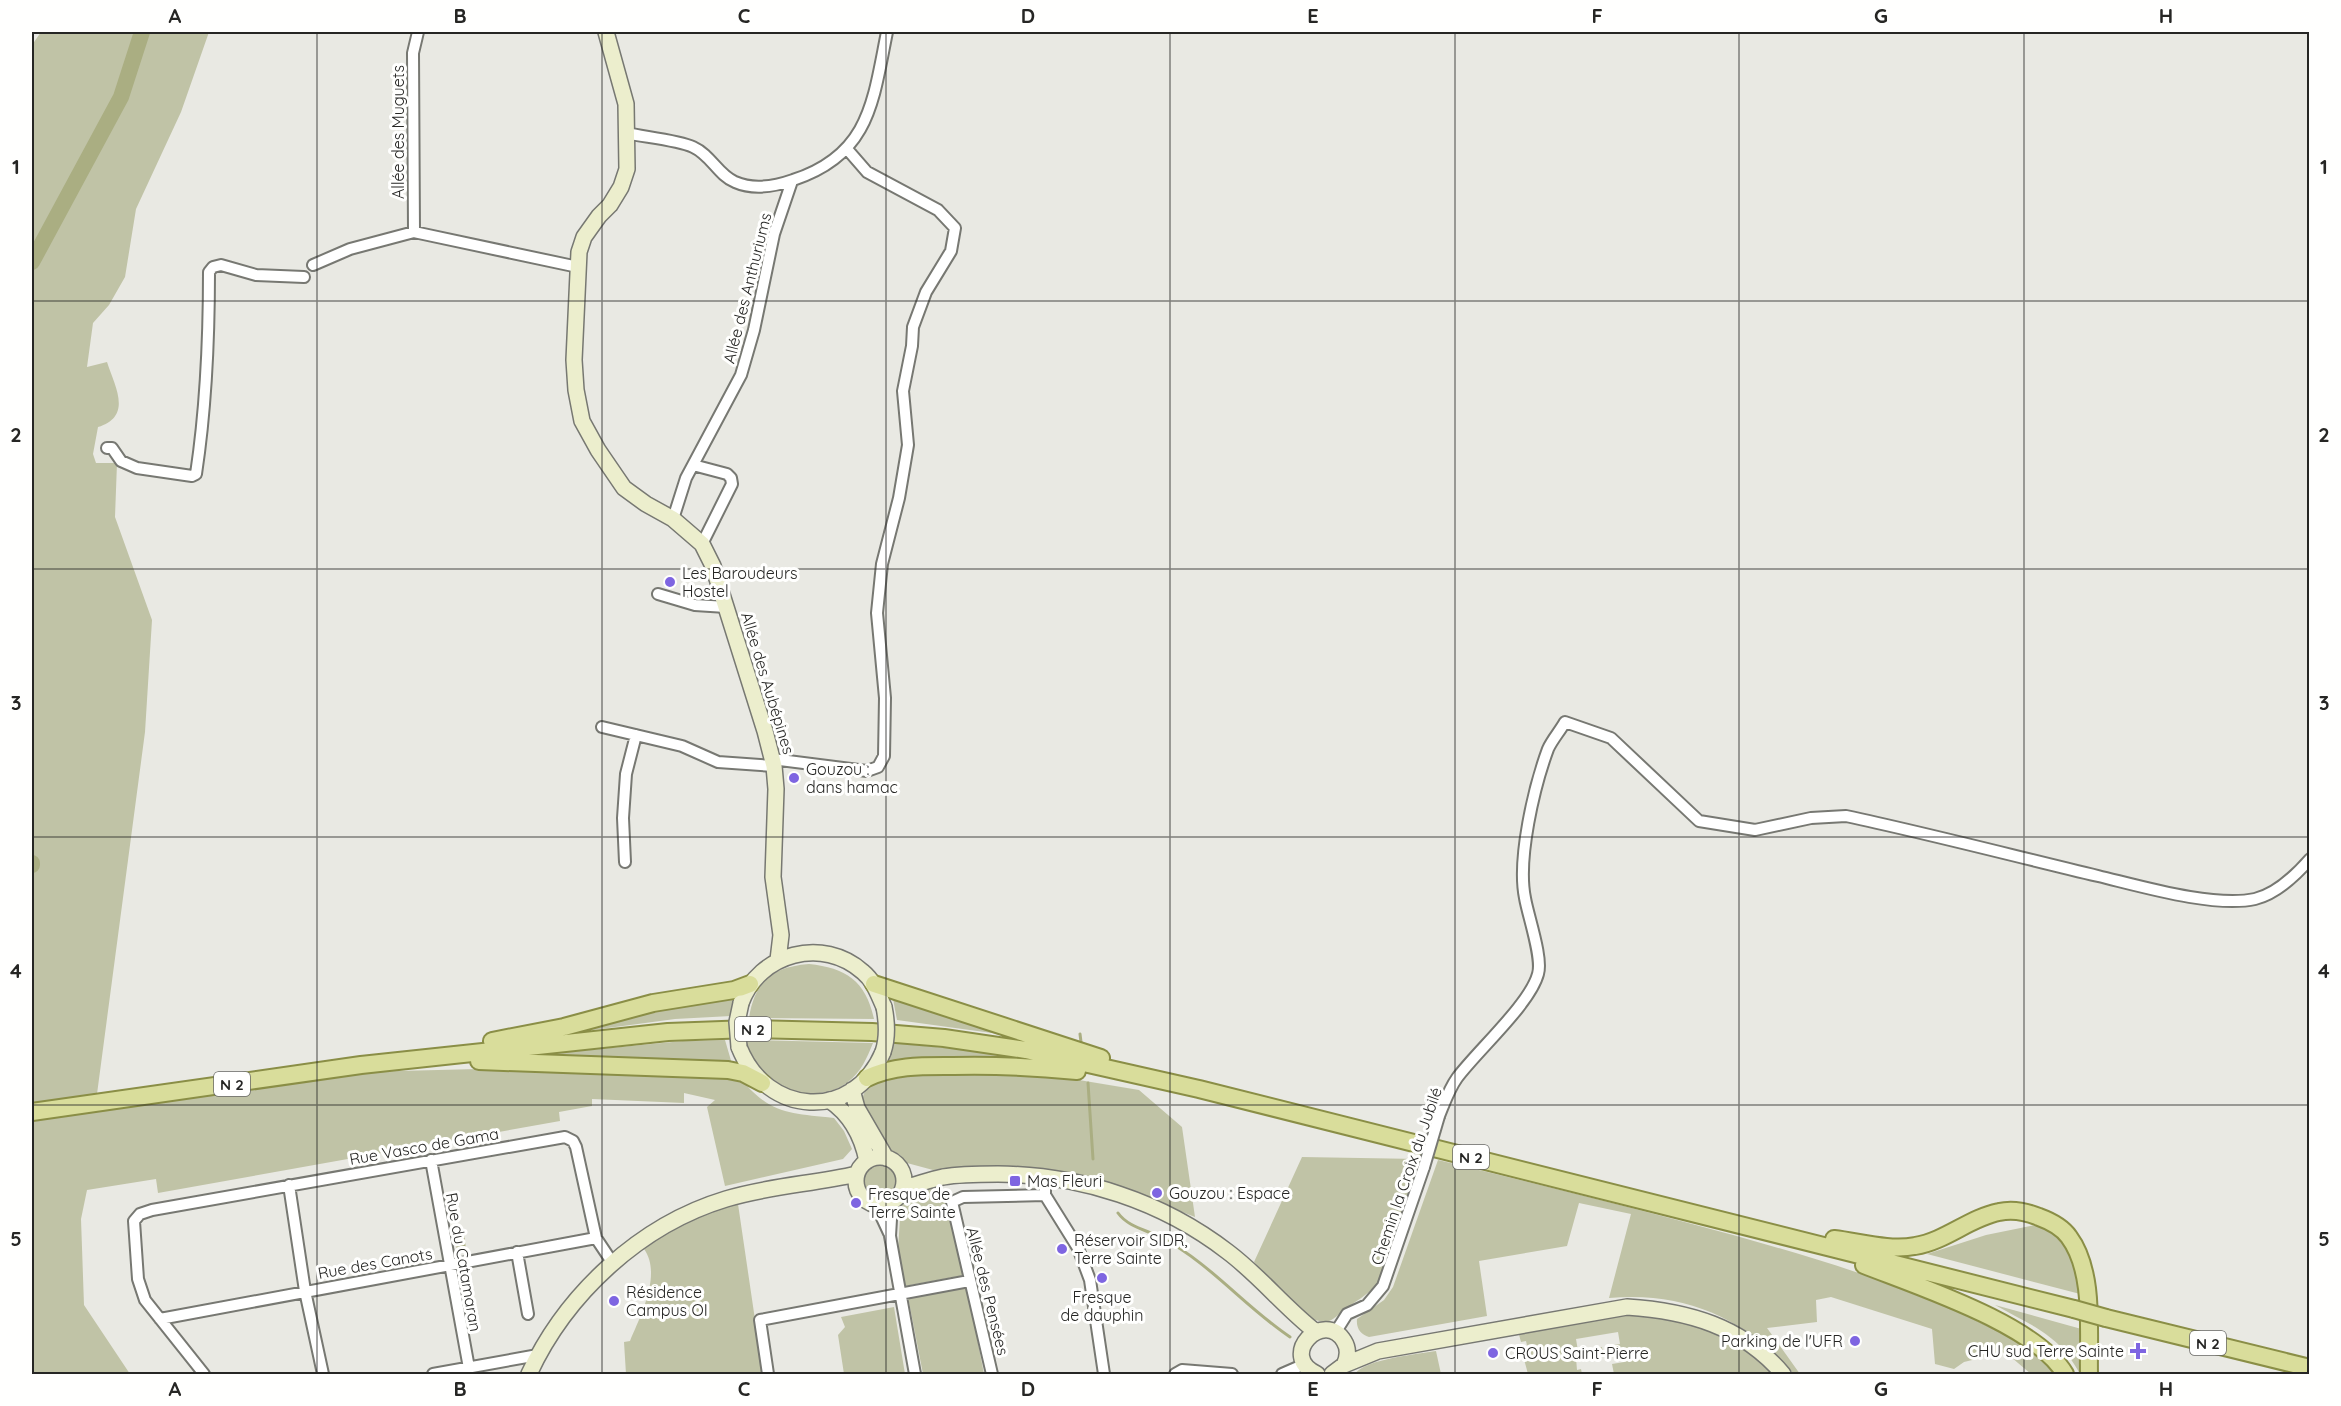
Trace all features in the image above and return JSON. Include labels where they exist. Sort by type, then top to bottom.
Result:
[{"type":"main road","points":[[361,1065],[564,1028],[653,1003],[734,990],[750,984]]},
{"type":"main road","points":[[874,984],[1199,1089]]},
{"type":"main road","name":"N 2","points":[[32,1112],[361,1065],[704,1029],[804,1029],[944,1038],[1026,1050],[1199,1089],[2310,1368]]},
{"type":"main road","points":[[361,1065],[478,1061],[728,1070],[743,1073],[762,1083]]},
{"type":"main road","points":[[867,1078],[903,1067],[987,1065],[1142,1077]]},
{"type":"main road","name":"N 2","points":[[1744,1226],[1892,1247],[1913,1247],[1930,1243],[1984,1216],[2000,1211],[2014,1210],[2053,1222],[2068,1235],[2079,1252],[2084,1269],[2087,1289],[2089,1374]]},
{"type":"main road","name":"N 2","points":[[1744,1226],[1841,1256],[1947,1297],[2029,1338],[2048,1353],[2065,1374]]},
{"type":"street","name":"Allée des Muguets","points":[[414,232],[413,53],[418,32]]},
{"type":"street","name":"Allée des Aubépines","points":[[606,32],[626,104],[627,169],[621,187],[610,205],[584,237],[579,252],[574,360],[576,390],[582,421],[598,450],[624,488],[646,504],[674,519],[702,544],[713,566],[747,671],[773,763],[776,789],[773,876],[781,935],[778,960]]},
{"type":"street","points":[[626,133],[693,147],[714,164],[723,175],[740,184],[771,186],[792,181],[821,168],[847,149],[858,136],[866,118],[877,79],[886,32]]},
{"type":"street","points":[[602,727],[682,746],[718,762],[773,763],[867,771],[878,767],[884,756],[885,698],[877,613],[882,564],[899,498],[908,445],[903,391],[912,346],[913,327],[926,292],[951,251],[955,228],[938,210],[867,172],[847,149]]},
{"type":"street","name":"Allée des Anthuriums","points":[[674,519],[683,486],[741,375],[754,330],[774,234],[792,181]]},
{"type":"street","points":[[313,265],[350,249],[414,232],[578,267]]},
{"type":"street","points":[[107,448],[112,448],[121,461],[137,468],[192,476],[196,474],[201,445],[209,319],[209,272],[213,267],[220,265],[256,275],[304,277]]},
{"type":"street","points":[[693,465],[727,474],[732,484],[702,544]]},
{"type":"street","points":[[658,594],[695,605],[726,607]]},
{"type":"street","name":"Chemin la Croix du Jubilé","points":[[1335,1333],[1347,1314],[1367,1305],[1383,1286],[1439,1116],[1455,1080],[1515,1011],[1539,972],[1536,941],[1525,897],[1523,863],[1534,796],[1549,747],[1565,722],[1611,738],[1699,821],[1755,830],[1811,818],[1846,816],[2167,892],[2221,900],[2255,899],[2268,894],[2283,885],[2310,859]]},
{"type":"street","points":[[625,862],[623,819],[626,774],[636,735]]},
{"type":"street","name":"Allée des Aubépines","points":[[778,914],[794,942],[806,952]]},
{"type":"street","points":[[806,952],[822,952],[837,956],[864,972],[874,984],[884,1007],[887,1022],[883,1052],[867,1078],[852,1090],[829,1100],[807,1102],[786,1098],[762,1083],[745,1062],[740,1047],[737,1022],[741,1003],[750,984],[778,960],[806,952]]},
{"type":"street","points":[[852,1090],[857,1108],[886,1158]]},
{"type":"street","points":[[829,1100],[843,1110],[849,1119],[864,1146],[867,1161]]},
{"type":"street","name":"Rue Vasco de Gama","points":[[160,1319],[140,1290],[134,1230],[134,1221],[140,1214],[289,1185],[568,1138],[576,1147],[596,1238],[612,1263]]},
{"type":"street","points":[[529,1374],[538,1355],[577,1298],[612,1263],[684,1216],[724,1199],[752,1192],[817,1183],[856,1174],[867,1161],[873,1158],[886,1158],[901,1169],[944,1177]]},
{"type":"street","name":"Rue du Catamaran","points":[[430,1160],[469,1368]]},
{"type":"street","points":[[901,1169],[904,1182],[903,1188],[892,1202],[890,1236],[915,1374]]},
{"type":"street","points":[[856,1174],[857,1191]]},
{"type":"street","points":[[903,1188],[944,1177],[992,1174],[1045,1176],[1107,1190],[1185,1223],[1244,1264],[1311,1336]]},
{"type":"street","points":[[1045,1176],[1045,1195],[1064,1223],[1085,1265],[1093,1293],[1104,1374]]},
{"type":"street","points":[[817,1183],[857,1191],[868,1203],[876,1205],[892,1202]]},
{"type":"street","points":[[289,1185],[305,1291],[323,1374]]},
{"type":"street","name":"Allée des Pensées","points":[[992,1374],[952,1207],[954,1200],[963,1197],[1045,1195]]},
{"type":"street","points":[[876,1205],[890,1236]]},
{"type":"street","name":"Rue des Canots","points":[[160,1319],[596,1238]]},
{"type":"street","points":[[517,1252],[528,1314]]},
{"type":"street","points":[[768,1374],[760,1320],[969,1281]]},
{"type":"street","points":[[1338,1371],[1378,1351],[1627,1306],[1693,1315],[1727,1330],[1754,1347],[1783,1374]]},
{"type":"street","points":[[160,1319],[204,1374]]},
{"type":"street","points":[[1317,1374],[1309,1370],[1305,1364],[1302,1351],[1311,1336],[1326,1330],[1335,1333],[1346,1345],[1347,1355],[1338,1371]]},
{"type":"street","points":[[1346,1345],[1378,1351]]},
{"type":"street","points":[[433,1374],[538,1355]]},
{"type":"street","points":[[1282,1374],[1305,1364]]},
{"type":"street","points":[[1175,1374],[1182,1370],[1232,1374]]},
{"type":"shaded area","points":[[41,32],[209,32],[181,112],[136,209],[125,277],[109,305],[93,323],[87,367],[107,362],[117,391],[119,400],[115,416],[98,427],[93,454],[96,463],[117,463],[115,517],[152,620],[145,732],[97,1094],[358,1072],[478,1069],[741,1079],[762,1100],[772,1106],[794,1113],[834,1118],[844,1131],[852,1149],[843,1159],[725,1186],[707,1107],[715,1100],[684,1093],[684,1103],[592,1099],[592,1106],[559,1112],[560,1121],[158,1193],[156,1179],[87,1190],[81,1219],[84,1305],[130,1374],[32,1374],[32,45]]},
{"type":"shaded area","points":[[809,964],[834,969],[852,979],[866,995],[874,1019],[749,1018],[756,994],[767,978],[785,969]]},
{"type":"shaded area","points":[[737,992],[731,1016],[675,1019],[563,1034],[676,1002]]},
{"type":"shaded area","points":[[893,999],[999,1034],[897,1020]]},
{"type":"shaded area","points":[[725,1040],[732,1064],[527,1056],[683,1041]]},
{"type":"shaded area","points":[[747,1040],[873,1043],[857,1074],[848,1082],[834,1090],[802,1093],[772,1081],[760,1070],[751,1056]]},
{"type":"shaded area","points":[[893,1043],[967,1050],[1031,1060],[914,1059],[884,1064]]},
{"type":"shaded area","points":[[897,1072],[1061,1077],[1139,1090],[1182,1127],[1195,1217],[1118,1187],[945,1169],[933,1170],[907,1163],[900,1155],[888,1149],[862,1104],[865,1091],[873,1082]]},
{"type":"shaded area","points":[[1302,1157],[1419,1159],[1380,1280],[1365,1295],[1329,1321],[1319,1321],[1298,1310],[1254,1262]]},
{"type":"shaded area","points":[[1438,1160],[1696,1225],[1855,1272],[1944,1306],[2007,1336],[2038,1356],[2054,1374],[2031,1374],[2005,1352],[1964,1362],[1954,1369],[1935,1364],[1932,1329],[1831,1297],[1816,1300],[1817,1322],[1767,1328],[1800,1374],[1794,1374],[1775,1354],[1755,1338],[1734,1323],[1711,1312],[1663,1299],[1609,1298],[1631,1214],[1579,1203],[1567,1246],[1479,1261],[1487,1316],[1369,1337],[1360,1331],[1357,1319],[1384,1300],[1393,1287]]},
{"type":"shaded area","points":[[880,1163],[893,1169],[899,1182],[893,1195],[880,1201],[867,1195],[861,1182],[867,1169]]},
{"type":"shaded area","points":[[944,1189],[965,1275],[905,1286],[898,1249],[901,1204],[919,1191]]},
{"type":"shaded area","points":[[738,1204],[763,1374],[626,1374],[624,1342],[630,1341],[644,1307],[650,1282],[649,1259],[644,1249],[689,1222]]},
{"type":"shaded area","points":[[2035,1225],[2048,1225],[2066,1237],[2084,1295],[1927,1254],[1986,1235]]},
{"type":"shaded area","points":[[464,1233],[466,1250],[457,1251],[455,1234]]},
{"type":"shaded area","points":[[967,1286],[984,1374],[923,1374],[908,1297]]},
{"type":"shaded area","points":[[1995,1305],[2085,1330],[2083,1374],[2080,1374],[2063,1349],[2044,1332]]},
{"type":"shaded area","points":[[894,1307],[905,1374],[844,1374],[838,1335],[845,1327],[841,1317]]},
{"type":"shaded area","points":[[1627,1312],[1676,1319],[1722,1334],[1749,1352],[1772,1374],[1614,1374],[1612,1364],[1624,1362],[1622,1351],[1609,1353],[1608,1346],[1620,1344],[1618,1332],[1576,1339],[1578,1351],[1602,1347],[1603,1353],[1576,1358],[1577,1370],[1581,1369],[1582,1374],[1528,1374],[1522,1352],[1528,1350],[1526,1341],[1521,1342],[1518,1331]]},
{"type":"shaded area","points":[[1436,1351],[1441,1374],[1355,1374],[1369,1364]]},
{"type":"waterway","points":[[32,262],[121,97],[142,32]]},
{"type":"waterway","points":[[1080,1034],[1081,1042]]},
{"type":"waterway","points":[[1088,1083],[1093,1159]]},
{"type":"waterway","points":[[1118,1213],[1132,1225],[1162,1238],[1196,1260],[1290,1337]]},
{"type":"place","name":"Les Baroudeurs Hostel","points":[[670,582]]},
{"type":"place","name":"Gouzou : dans hamac","points":[[794,778]]},
{"type":"place","name":"Mas Fleuri","points":[[1015,1181]]},
{"type":"place","name":"Gouzou : Espace","points":[[1157,1193]]},
{"type":"place","name":"Fresque de Terre Sainte","points":[[856,1203]]},
{"type":"place","name":"Réservoir SIDR, Terre Sainte","points":[[1062,1249]]},
{"type":"place","name":"Fresque de dauphin","points":[[1102,1278]]},
{"type":"place","name":"Résidence Campus OI","points":[[614,1301]]},
{"type":"place","name":"Parking de l'UFR","points":[[1855,1341]]},
{"type":"place","name":"CHU sud Terre Sainte","points":[[2138,1351]]},
{"type":"place","name":"CROUS Saint-Pierre","points":[[1493,1353]]}]
